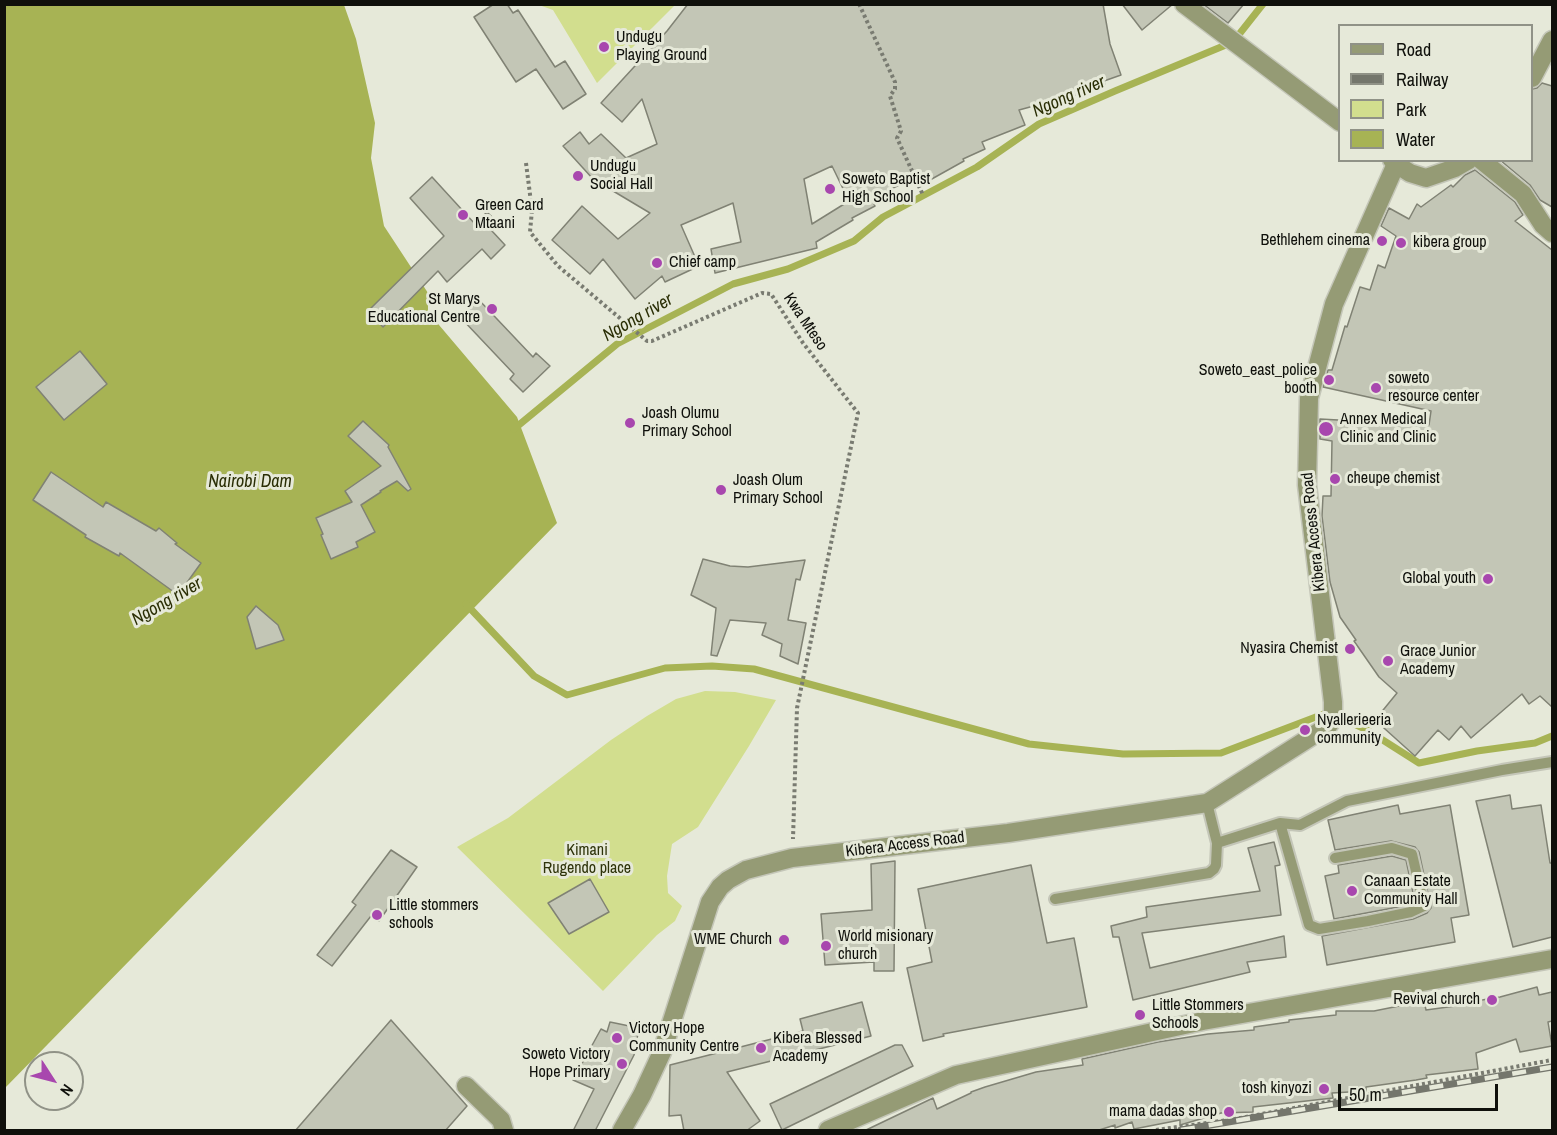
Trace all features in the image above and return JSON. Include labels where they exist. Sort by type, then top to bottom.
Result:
[{"type":"street","points":[[1184,4],[1338,121]]},
{"type":"street","points":[[1533,76],[1552,40]]},
{"type":"street","points":[[1394,162],[1410,173],[1426,178],[1466,162]]},
{"type":"street","name":"Kibera Access Road","points":[[622,1131],[662,1052],[708,908],[715,894],[728,880],[746,870],[792,858],[1008,833],[1207,803],[1319,732],[1333,712],[1307,485],[1309,398],[1334,304],[1394,162]]},
{"type":"street","points":[[1483,162],[1523,194],[1543,225],[1552,233]]},
{"type":"street","points":[[828,1131],[956,1075],[1203,1020],[1552,959]]},
{"type":"street","points":[[466,1086],[501,1120],[504,1131]]},
{"type":"lane","points":[[1217,843],[1280,822],[1300,825],[1347,801],[1394,790],[1552,762]]},
{"type":"lane","points":[[1055,899],[1209,873],[1216,865],[1217,843],[1207,803]]},
{"type":"lane","points":[[1280,822],[1309,925],[1319,929],[1368,921],[1411,912],[1424,906],[1412,854],[1392,848],[1335,858]]},
{"type":"path","points":[[859,4],[895,82],[895,89],[890,96],[901,131],[897,138],[922,195]]},
{"type":"path","name":"Kwa Mteso","points":[[526,163],[532,210],[530,232],[558,266],[647,341],[652,341],[762,294],[771,294],[803,343],[858,413],[797,708],[792,858]]},
{"type":"path","points":[[1156,1131],[1235,1119],[1552,1060]]},
{"type":"green space","name":"Undugu Playing Ground","points":[[675,4],[597,83],[553,10],[539,5]]},
{"type":"green space","name":"Kimani Rugendo place","points":[[705,691],[735,692],[776,700],[698,827],[672,844],[667,876],[668,893],[682,906],[675,921],[657,935],[603,991],[457,847],[508,818],[611,740],[647,716],[676,699]]},
{"type":"water","name":"Nairobi Dam","points":[[5,5],[344,5],[356,39],[375,123],[371,158],[384,226],[428,293],[428,312],[517,417],[557,523],[41,1051],[24,1051],[24,1069],[5,1088]]},
{"type":"building","points":[[494,4],[507,4],[513,13],[518,10],[555,67],[565,61],[586,94],[563,109],[536,69],[516,82],[474,17]]},
{"type":"building","points":[[688,4],[1103,4],[1110,44],[1121,75],[1104,81],[1105,86],[1053,103],[1052,101],[1019,110],[1025,125],[982,142],[985,149],[963,159],[964,161],[921,185],[917,177],[871,198],[875,206],[816,242],[817,248],[715,273],[711,249],[741,242],[733,203],[681,225],[699,266],[665,282],[662,276],[635,299],[603,259],[590,274],[552,240],[582,206],[618,239],[650,213],[593,179],[563,146],[580,132],[589,144],[601,134],[626,158],[657,144],[642,99],[622,122],[601,103],[667,31]],"holes":[[[832,166],[849,201],[812,224],[804,179]]]},
{"type":"building","points":[[1122,4],[1173,4],[1142,30]]},
{"type":"building","points":[[1203,4],[1244,4],[1228,23]]},
{"type":"building","points":[[1542,83],[1552,86],[1552,207],[1540,200],[1530,185],[1502,162],[1533,162],[1533,89]]},
{"type":"building","points":[[1475,170],[1515,202],[1523,215],[1515,221],[1552,250],[1552,707],[1540,696],[1529,704],[1522,694],[1471,738],[1461,726],[1449,740],[1438,730],[1415,756],[1375,720],[1397,693],[1379,677],[1354,641],[1356,640],[1340,617],[1330,582],[1322,516],[1323,496],[1331,496],[1332,441],[1320,439],[1320,419],[1429,425],[1431,411],[1323,387],[1328,370],[1332,370],[1360,287],[1370,290],[1378,265],[1385,268],[1396,236],[1381,226],[1389,208],[1409,219],[1417,204],[1421,207]]},
{"type":"building","points":[[432,177],[475,224],[487,212],[499,224],[492,231],[505,245],[491,259],[482,249],[447,282],[438,271],[383,327],[368,311],[444,236],[410,198]]},
{"type":"building","points":[[479,300],[533,357],[536,353],[550,366],[523,392],[510,379],[514,374],[461,318]]},
{"type":"building","points":[[80,351],[107,384],[64,420],[36,387]]},
{"type":"building","points":[[363,421],[389,445],[411,489],[408,491],[397,481],[361,505],[375,532],[356,542],[358,547],[331,559],[316,518],[352,502],[345,491],[381,466],[348,436]]},
{"type":"building","points":[[51,472],[103,507],[106,502],[156,531],[159,528],[177,543],[175,544],[201,563],[178,595],[120,553],[119,556],[85,537],[86,535],[33,500]]},
{"type":"building","points":[[703,559],[730,566],[748,567],[805,560],[800,580],[796,579],[788,620],[806,623],[798,664],[780,656],[782,644],[762,635],[766,623],[730,620],[717,656],[711,655],[716,608],[691,595]]},
{"type":"building","points":[[256,606],[278,625],[284,640],[256,649],[247,617]]},
{"type":"building","points":[[1510,795],[1512,809],[1541,805],[1550,863],[1552,863],[1552,937],[1513,947],[1476,801]]},
{"type":"building","points":[[1398,805],[1400,814],[1450,805],[1469,915],[1451,918],[1455,942],[1327,965],[1322,936],[1413,919],[1427,913],[1431,908],[1419,852],[1415,847],[1391,841],[1335,850],[1328,820]]},
{"type":"building","points":[[1274,842],[1280,865],[1275,866],[1281,915],[1142,933],[1150,968],[1284,936],[1286,957],[1247,962],[1250,972],[1133,1000],[1119,937],[1113,937],[1111,926],[1147,917],[1146,907],[1260,891],[1248,848]]},
{"type":"building","points":[[391,850],[417,867],[379,921],[371,916],[332,966],[317,955],[356,905],[352,902]]},
{"type":"building","points":[[1392,856],[1406,860],[1415,902],[1334,919],[1325,876],[1339,873],[1338,865]]},
{"type":"building","points":[[895,861],[894,971],[874,971],[874,962],[825,965],[821,914],[872,910],[871,864]]},
{"type":"building","points":[[1031,865],[1047,943],[1074,938],[1087,1007],[943,1034],[944,1036],[923,1041],[907,968],[932,962],[918,889]]},
{"type":"building","points":[[590,879],[609,912],[569,934],[548,903]]},
{"type":"building","points":[[1537,987],[1539,995],[1552,992],[1552,1021],[1548,1022],[1552,1046],[1520,1052],[1516,1039],[1476,1053],[1478,1069],[1426,1075],[1427,1078],[1366,1087],[1366,1091],[1332,1093],[1333,1098],[1253,1107],[1253,1112],[1221,1113],[1180,1125],[1180,1120],[1134,1129],[1132,1122],[1096,1131],[864,1131],[933,1098],[937,1109],[985,1087],[1036,1072],[1083,1065],[1082,1059],[1158,1042],[1254,1030],[1254,1027],[1289,1022],[1289,1020],[1336,1015],[1336,1011],[1374,1011],[1424,1001],[1426,1010],[1470,1004],[1470,1002]]},
{"type":"building","points":[[862,1002],[871,1036],[727,1072],[760,1121],[746,1131],[684,1131],[681,1115],[669,1116],[670,1065],[803,1031],[800,1019]]},
{"type":"building","points":[[391,1020],[467,1106],[445,1131],[295,1131]]},
{"type":"building","points":[[610,1022],[639,1028],[634,1055],[595,1131],[573,1131],[594,1089],[573,1080],[601,1029],[607,1032]]},
{"type":"building","points":[[895,1045],[902,1045],[913,1066],[782,1130],[770,1104]]},
{"type":"waterway","name":"Ngong river","points":[[514,429],[617,344],[733,284],[788,269],[854,241],[883,217],[977,167],[1039,124],[1233,42],[1263,4]]},
{"type":"waterway","points":[[466,604],[534,676],[567,695],[665,668],[712,666],[754,669],[1029,744],[1123,754],[1221,753],[1329,712],[1367,730],[1419,763],[1477,751],[1535,743],[1552,736]]},
{"type":"railway","points":[[1181,1130],[1552,1067]]},
{"type":"place","name":"Undugu Playing Ground","points":[[604,47]]},
{"type":"place","name":"Undugu Social Hall","points":[[578,176]]},
{"type":"place","name":"Soweto Baptist High School","points":[[830,189]]},
{"type":"place","name":"Green Card Mtaani","points":[[463,215]]},
{"type":"place","name":"Bethlehem cinema","points":[[1382,241]]},
{"type":"place","name":"kibera group","points":[[1401,243]]},
{"type":"place","name":"Chief camp","points":[[657,263]]},
{"type":"place","name":"St Marys Educational Centre","points":[[492,309]]},
{"type":"place","name":"Soweto_east_police booth","points":[[1329,380]]},
{"type":"place","name":"soweto resource center","points":[[1376,388]]},
{"type":"place","name":"Joash Olumu Primary School","points":[[630,423]]},
{"type":"place","name":"Annex Medical Clinic and Clinic","points":[[1326,429]]},
{"type":"place","name":"cheupe chemist","points":[[1335,479]]},
{"type":"place","name":"Joash Olum Primary School","points":[[721,490]]},
{"type":"place","name":"Global youth","points":[[1488,579]]},
{"type":"place","name":"Nyasira Chemist","points":[[1350,649]]},
{"type":"place","name":"Grace Junior Academy","points":[[1388,661]]},
{"type":"place","name":"Nyallerieeria community","points":[[1305,730]]},
{"type":"place","name":"Canaan Estate Community Hall","points":[[1352,891]]},
{"type":"place","name":"Little stommers schools","points":[[377,915]]},
{"type":"place","name":"WME Church","points":[[784,940]]},
{"type":"place","name":"World misionary church","points":[[826,946]]},
{"type":"place","name":"Revival church","points":[[1492,1000]]},
{"type":"place","name":"Little Stommers Schools","points":[[1140,1015]]},
{"type":"place","name":"Victory Hope Community Centre","points":[[617,1038]]},
{"type":"place","name":"Kibera Blessed Academy","points":[[761,1048]]},
{"type":"place","name":"Soweto Victory Hope Primary","points":[[622,1064]]},
{"type":"place","name":"tosh kinyozi","points":[[1324,1089]]},
{"type":"place","name":"mama dadas shop","points":[[1229,1112]]}]
